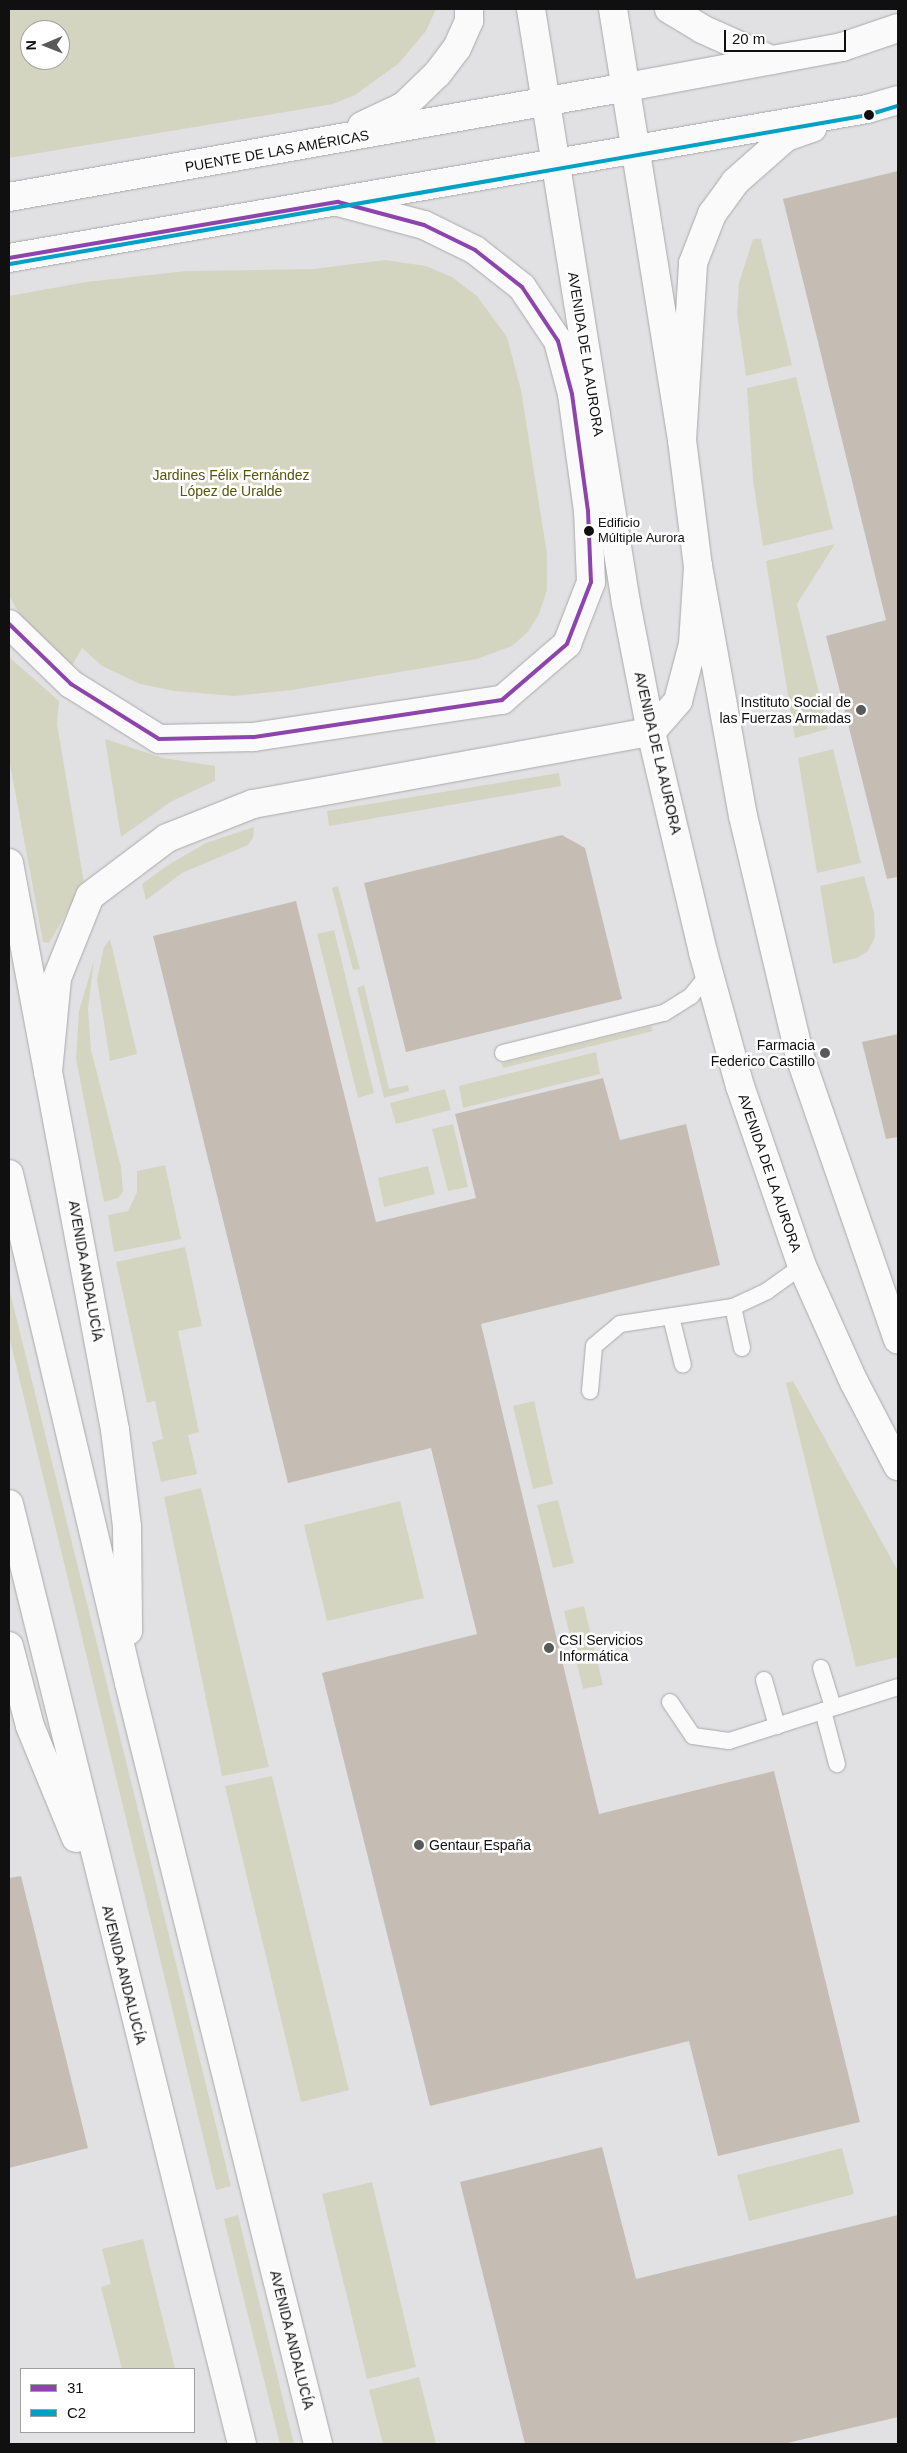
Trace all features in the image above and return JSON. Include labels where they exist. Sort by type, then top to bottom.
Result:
[{"type":"main road","name":"AVENIDA DE LA AURORA","points":[[531,9],[596,415],[651,732],[709,974],[740,1086],[802,1266],[854,1382],[898,1466]]},
{"type":"main road","points":[[613,9],[682,440],[698,566],[743,816],[800,1057],[898,1340]]},
{"type":"main road","points":[[669,9],[702,29],[771,60]]},
{"type":"main road","points":[[329,142],[404,106],[438,73],[457,48],[470,13]]},
{"type":"main road","name":"PUENTE DE LAS AMÉRICAS","points":[[9,197],[627,88],[842,47],[898,28]]},
{"type":"main road","points":[[682,440],[693,263],[712,214],[735,182],[786,137],[898,100]]},
{"type":"main road","points":[[9,258],[867,109]]},
{"type":"main road","points":[[9,624],[71,684],[159,739],[253,737],[502,700],[567,644],[591,582],[588,511],[590,451],[596,415],[583,384],[522,287],[476,250],[424,225],[338,202]]},
{"type":"main road","points":[[558,342],[572,394],[588,511]]},
{"type":"main road","points":[[48,1072],[58,978],[90,896],[167,838],[253,804],[651,732],[678,701],[693,644],[698,566]]},
{"type":"main road","name":"AVENIDA ANDALUCÍA","points":[[9,863],[48,1072],[82,1239],[115,1430],[127,1527],[129,1683]]},
{"type":"main road","name":"AVENIDA ANDALUCÍA","points":[[9,1174],[129,1683],[318,2444]]},
{"type":"main road","name":"AVENIDA ANDALUCÍA","points":[[9,1504],[111,1922],[242,2444]]},
{"type":"main road","points":[[9,1646],[30,1726],[111,1922]]},
{"type":"lane","points":[[503,1053],[664,1013],[691,996],[709,974]]},
{"type":"lane","points":[[590,1391],[594,1346],[620,1324],[733,1307],[767,1291],[802,1266]]},
{"type":"lane","points":[[733,1307],[742,1348]]},
{"type":"lane","points":[[671,1317],[684,1365]]},
{"type":"lane","points":[[821,1668],[837,1764]]},
{"type":"lane","points":[[764,1680],[777,1726]]},
{"type":"lane","points":[[670,1702],[693,1736],[729,1741],[891,1689],[898,1702]]},
{"type":"green space","points":[[9,9],[436,9],[426,31],[398,64],[355,95],[333,104],[9,158]]},
{"type":"green space","points":[[753,239],[761,239],[792,365],[746,376],[737,314],[739,283]]},
{"type":"green space","name":"Jardines Félix Fernández López de Uralde","points":[[385,260],[426,266],[452,277],[477,296],[507,337],[521,390],[547,554],[547,590],[539,614],[528,632],[512,646],[477,659],[292,690],[234,696],[174,691],[140,684],[102,666],[82,648],[70,669],[21,616],[9,596],[9,296],[86,282],[186,271],[313,269]]},
{"type":"green space","points":[[796,377],[833,529],[763,546],[753,480],[747,388]]},
{"type":"green space","points":[[835,544],[797,604],[828,729],[795,738],[766,561]]},
{"type":"green space","points":[[9,657],[59,701],[57,724],[84,883],[49,943],[43,942],[9,759]]},
{"type":"green space","points":[[105,739],[163,758],[215,766],[215,781],[172,801],[121,837]]},
{"type":"green space","points":[[833,749],[861,863],[817,873],[798,758]]},
{"type":"green space","points":[[559,773],[561,786],[329,826],[327,811]]},
{"type":"green space","points":[[254,827],[253,838],[248,845],[182,873],[146,900],[142,884],[168,865],[206,843]]},
{"type":"green space","points":[[864,876],[874,913],[875,937],[868,951],[857,958],[833,964],[820,886]]},
{"type":"green space","points":[[338,886],[360,969],[353,970],[332,888]]},
{"type":"green space","points":[[334,930],[374,1093],[358,1098],[317,934]]},
{"type":"green space","points":[[110,939],[137,1054],[110,1061],[97,979],[104,947]]},
{"type":"green space","points":[[94,960],[88,1009],[91,1050],[121,1167],[123,1192],[118,1198],[104,1202],[76,1059],[79,1011]]},
{"type":"green space","points":[[364,985],[389,1089],[408,1085],[409,1091],[384,1098],[357,988]]},
{"type":"green space","points":[[651,1026],[653,1031],[503,1068],[501,1063]]},
{"type":"green space","points":[[596,1052],[600,1074],[463,1108],[459,1086]]},
{"type":"green space","points":[[445,1089],[451,1110],[396,1124],[390,1103]]},
{"type":"green space","points":[[453,1124],[468,1187],[448,1191],[432,1129]]},
{"type":"green space","points":[[165,1165],[181,1239],[114,1252],[108,1215],[128,1211],[137,1192],[137,1171]]},
{"type":"green space","points":[[428,1166],[435,1194],[384,1207],[378,1178]]},
{"type":"green space","points":[[185,1247],[202,1326],[178,1331],[199,1432],[188,1435],[197,1474],[161,1482],[152,1442],[163,1439],[155,1401],[147,1403],[116,1262]]},
{"type":"green space","points":[[9,1288],[231,2186],[216,2190],[9,1336]]},
{"type":"green space","points":[[793,1381],[898,1571],[898,1657],[856,1667],[786,1383]]},
{"type":"green space","points":[[534,1401],[553,1484],[533,1489],[513,1406]]},
{"type":"green space","points":[[201,1488],[269,1767],[222,1776],[164,1497]]},
{"type":"green space","points":[[558,1500],[574,1563],[553,1568],[537,1505]]},
{"type":"green space","points":[[400,1501],[424,1598],[327,1621],[304,1525]]},
{"type":"green space","points":[[584,1606],[603,1685],[583,1689],[564,1611]]},
{"type":"green space","points":[[272,1776],[349,2090],[301,2102],[225,1786]]},
{"type":"green space","points":[[842,2148],[854,2194],[749,2221],[737,2175]]},
{"type":"green space","points":[[372,2182],[416,2367],[367,2379],[322,2194]]},
{"type":"green space","points":[[238,2215],[294,2444],[280,2444],[224,2219]]},
{"type":"green space","points":[[143,2239],[175,2368],[122,2368],[101,2287],[111,2284],[102,2249]]},
{"type":"green space","points":[[419,2377],[436,2444],[383,2444],[369,2390]]},
{"type":"building","points":[[898,171],[898,877],[887,879],[826,636],[886,620],[783,199]]},
{"type":"building","points":[[562,835],[585,848],[622,999],[406,1052],[364,883]]},
{"type":"building","points":[[296,901],[376,1222],[476,1198],[455,1114],[603,1078],[620,1140],[686,1124],[720,1265],[481,1324],[599,1814],[774,1771],[860,2122],[718,2156],[689,2041],[430,2106],[322,1673],[477,1634],[431,1448],[288,1483],[153,936]]},
{"type":"building","points":[[898,1034],[898,1137],[886,1139],[862,1042]]},
{"type":"building","points":[[21,1876],[88,2148],[9,2168],[9,1878]]},
{"type":"building","points":[[602,2147],[636,2279],[898,2215],[898,2417],[783,2444],[525,2444],[460,2182]]},
{"type":"transit line","name":"C2","points":[[10,264],[868,115],[898,106]]},
{"type":"transit line","name":"31","points":[[9,258],[338,202],[424,225],[475,250],[522,287],[558,341],[572,394],[588,511],[591,582],[567,644],[502,700],[253,737],[159,739],[71,684],[9,624]]},
{"type":"place","name":"Edificio Múltiple Aurora","points":[[589,531]]},
{"type":"place","name":"Instituto Social de las Fuerzas Armadas","points":[[861,710]]},
{"type":"place","name":"Farmacia Federico Castillo","points":[[825,1053]]},
{"type":"place","name":"CSI Servicios Informática","points":[[549,1648]]},
{"type":"place","name":"Gentaur España","points":[[419,1845]]}]
